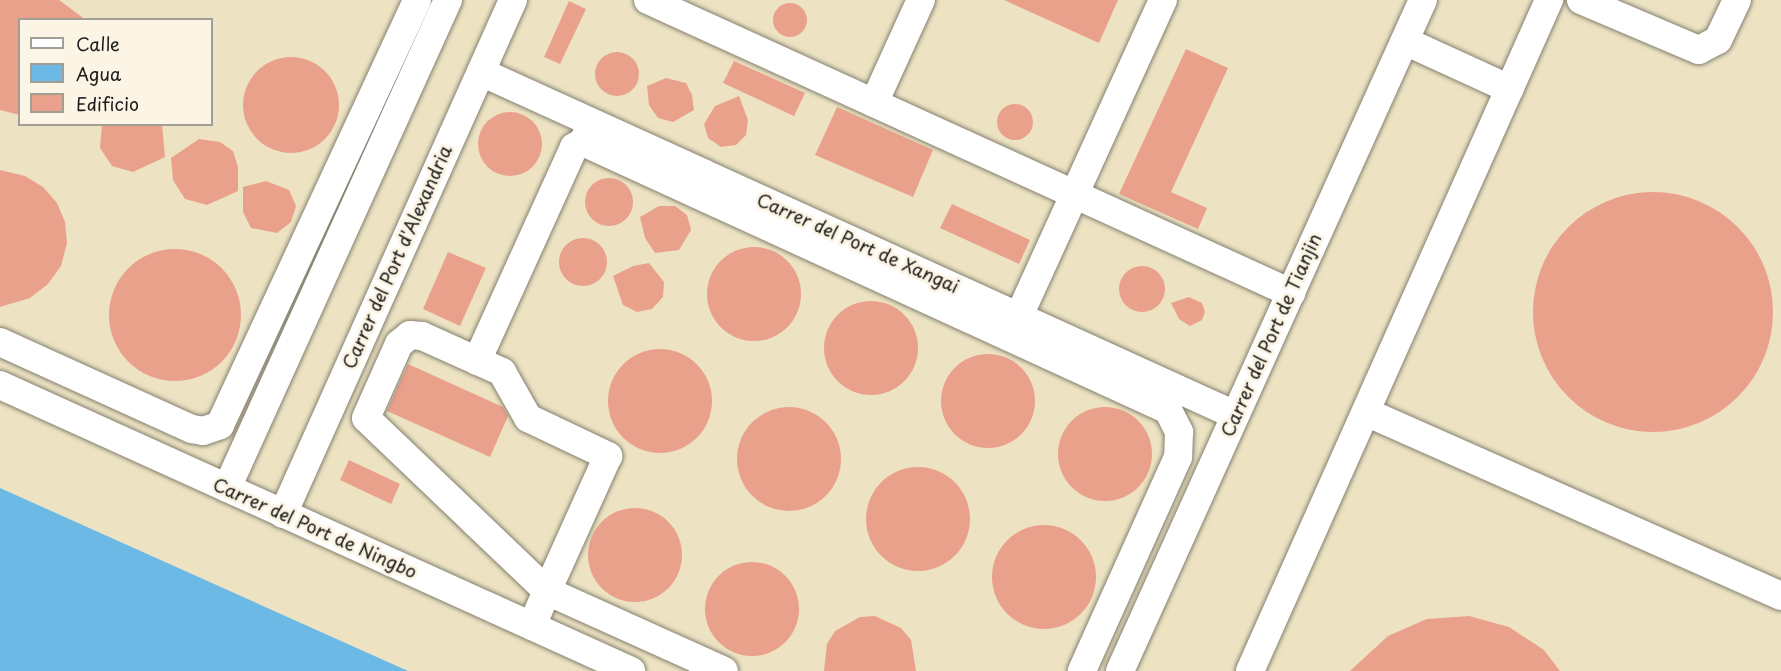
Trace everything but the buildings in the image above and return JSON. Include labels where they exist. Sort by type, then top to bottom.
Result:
[{"type":"street","name":"Carrer del Port d'Alexandria","points":[[283,514],[513,0]]},
{"type":"street","points":[[874,103],[921,0]]},
{"type":"street","points":[[1019,316],[1163,0]]},
{"type":"street","name":"Carrer del Port de Tianjin","points":[[1120,671],[1423,0]]},
{"type":"street","points":[[1250,671],[1549,0]]},
{"type":"street","points":[[1581,0],[1699,50],[1718,40],[1737,0]]},
{"type":"street","points":[[653,1],[1291,293]]},
{"type":"street","points":[[0,342],[192,429],[203,431],[220,425],[431,3]]},
{"type":"street","points":[[227,489],[431,3]]},
{"type":"street","points":[[1405,41],[1510,88]]},
{"type":"street","name":"Carrer del Port de Xangai","points":[[481,72],[588,132],[1019,316],[1235,415]]},
{"type":"street","points":[[477,361],[574,147],[588,132],[1168,410],[1179,432],[1178,457],[1082,671]]},
{"type":"street","points":[[366,418],[399,344],[410,335],[422,336],[506,374],[528,417],[608,456],[532,626]]},
{"type":"street","name":"Carrer del Port de Ningbo","points":[[0,386],[631,671]]},
{"type":"street","points":[[331,403],[366,418],[547,591],[724,671]]},
{"type":"street","points":[[1366,412],[1781,596]]},
{"type":"water","points":[[0,488],[408,671],[0,671]]}]
